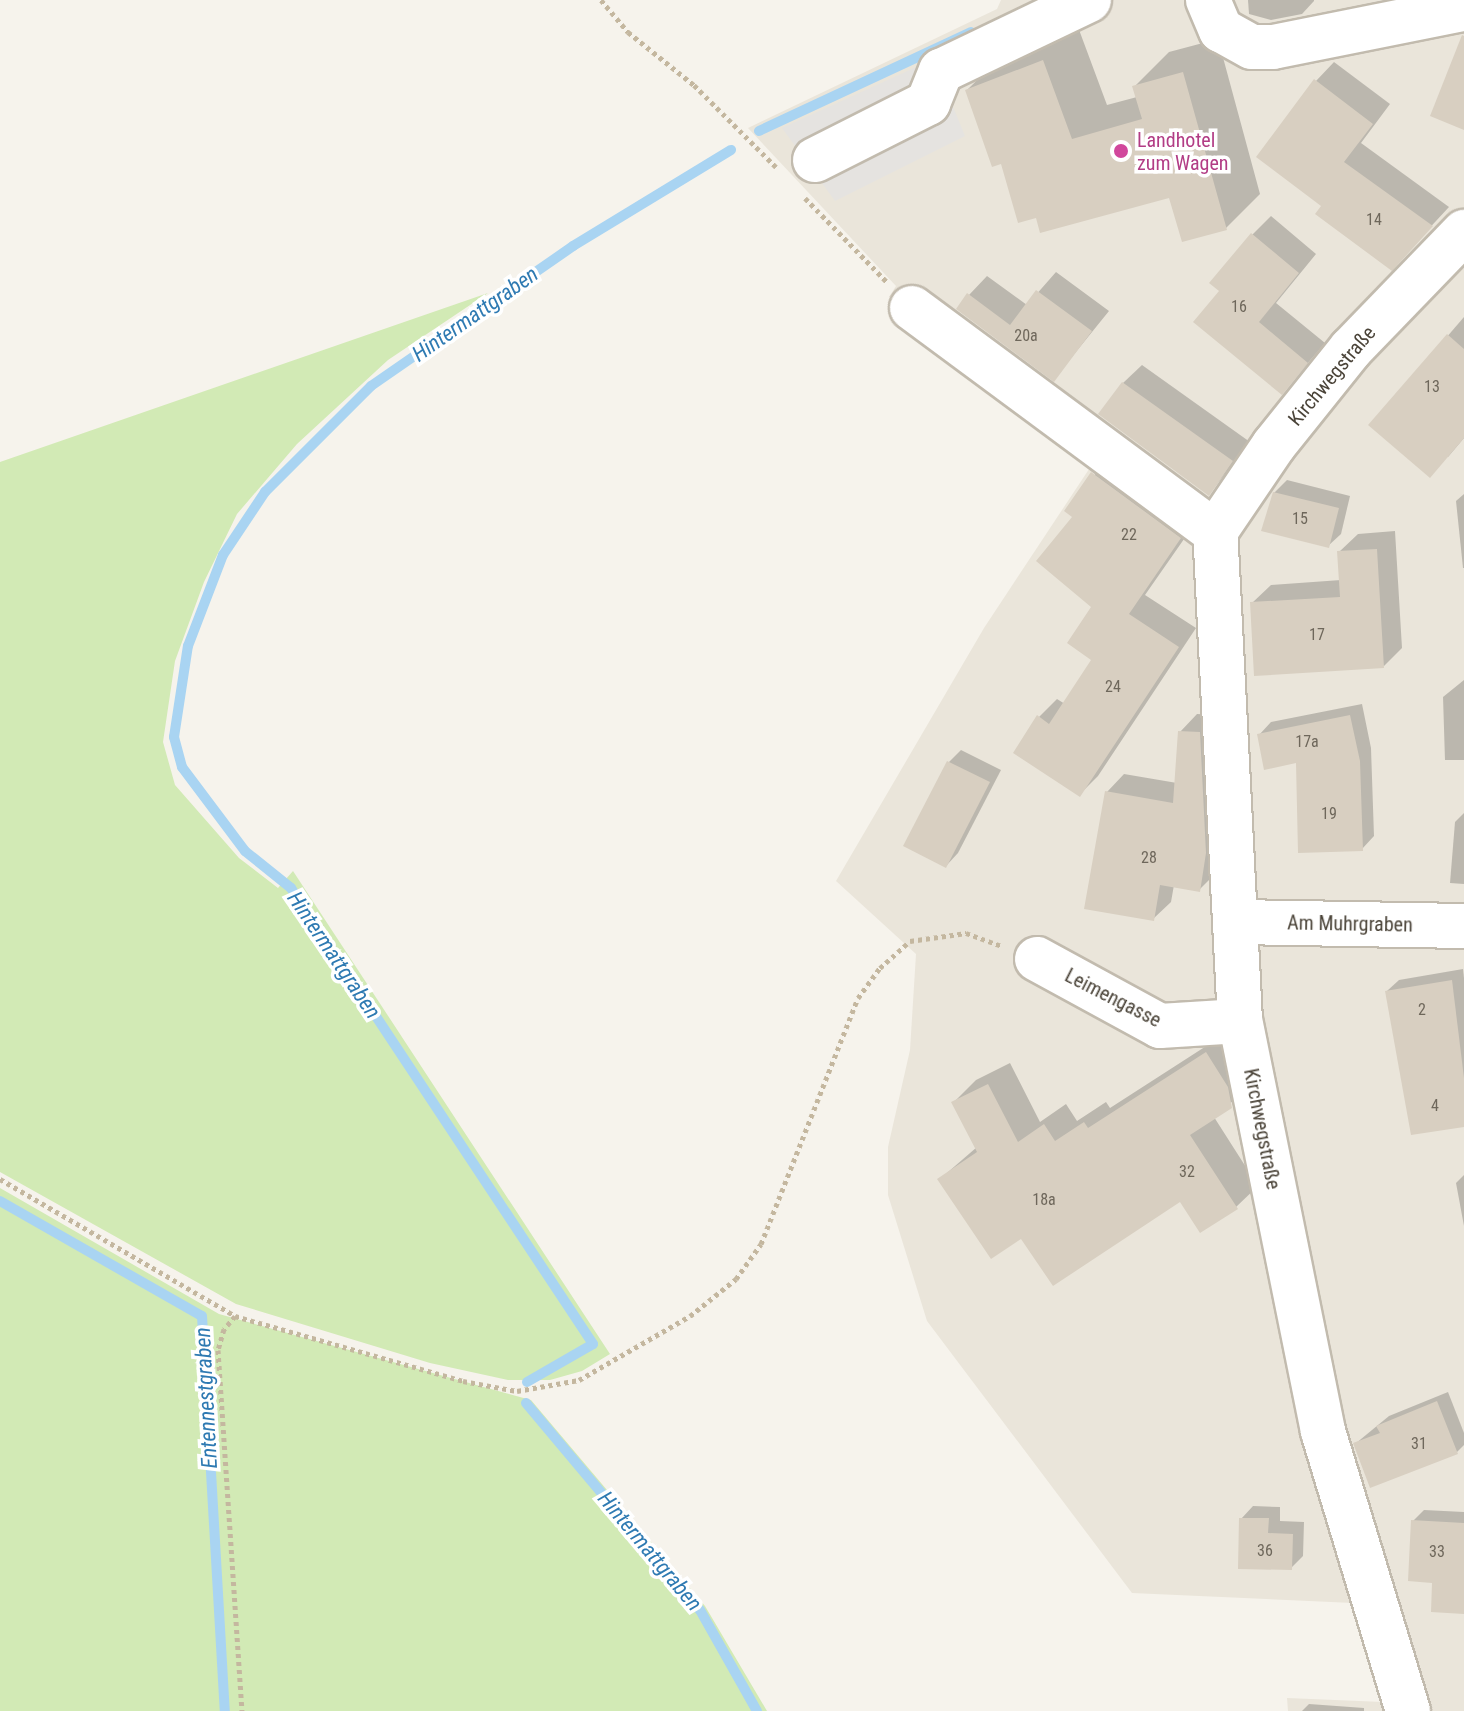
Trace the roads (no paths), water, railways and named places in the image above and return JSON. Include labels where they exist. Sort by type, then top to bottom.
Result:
[{"type":"street","points":[[798,174],[928,103],[941,71],[1089,0]]},
{"type":"street","points":[[1208,0],[1221,30],[1252,47],[1273,47],[1464,9]]},
{"type":"street","name":"Kirchwegstraße","points":[[1408,1711],[1323,1431],[1240,1021],[1215,532],[1274,445],[1351,349],[1464,232]]},
{"type":"street","points":[[912,308],[1215,532]]},
{"type":"street","name":"Am Muhrgraben","points":[[1236,922],[1464,926]]},
{"type":"street","name":"Leimengasse","points":[[1037,959],[1160,1026],[1240,1021]]},
{"type":"waterway","name":"Hintermattgraben","points":[[759,131],[971,32]]},
{"type":"waterway","name":"Hintermattgraben","points":[[527,1382],[593,1344],[291,888],[245,851],[182,767],[174,737],[188,646],[223,555],[265,492],[371,386],[573,246],[731,150]]},
{"type":"waterway","name":"Entennestgraben","points":[[0,1201],[202,1316],[225,1711]]},
{"type":"waterway","name":"Hintermattgraben","points":[[526,1403],[700,1610],[757,1711]]},
{"type":"place","name":"Landhotel zum Wagen","points":[[1121,151]]}]
